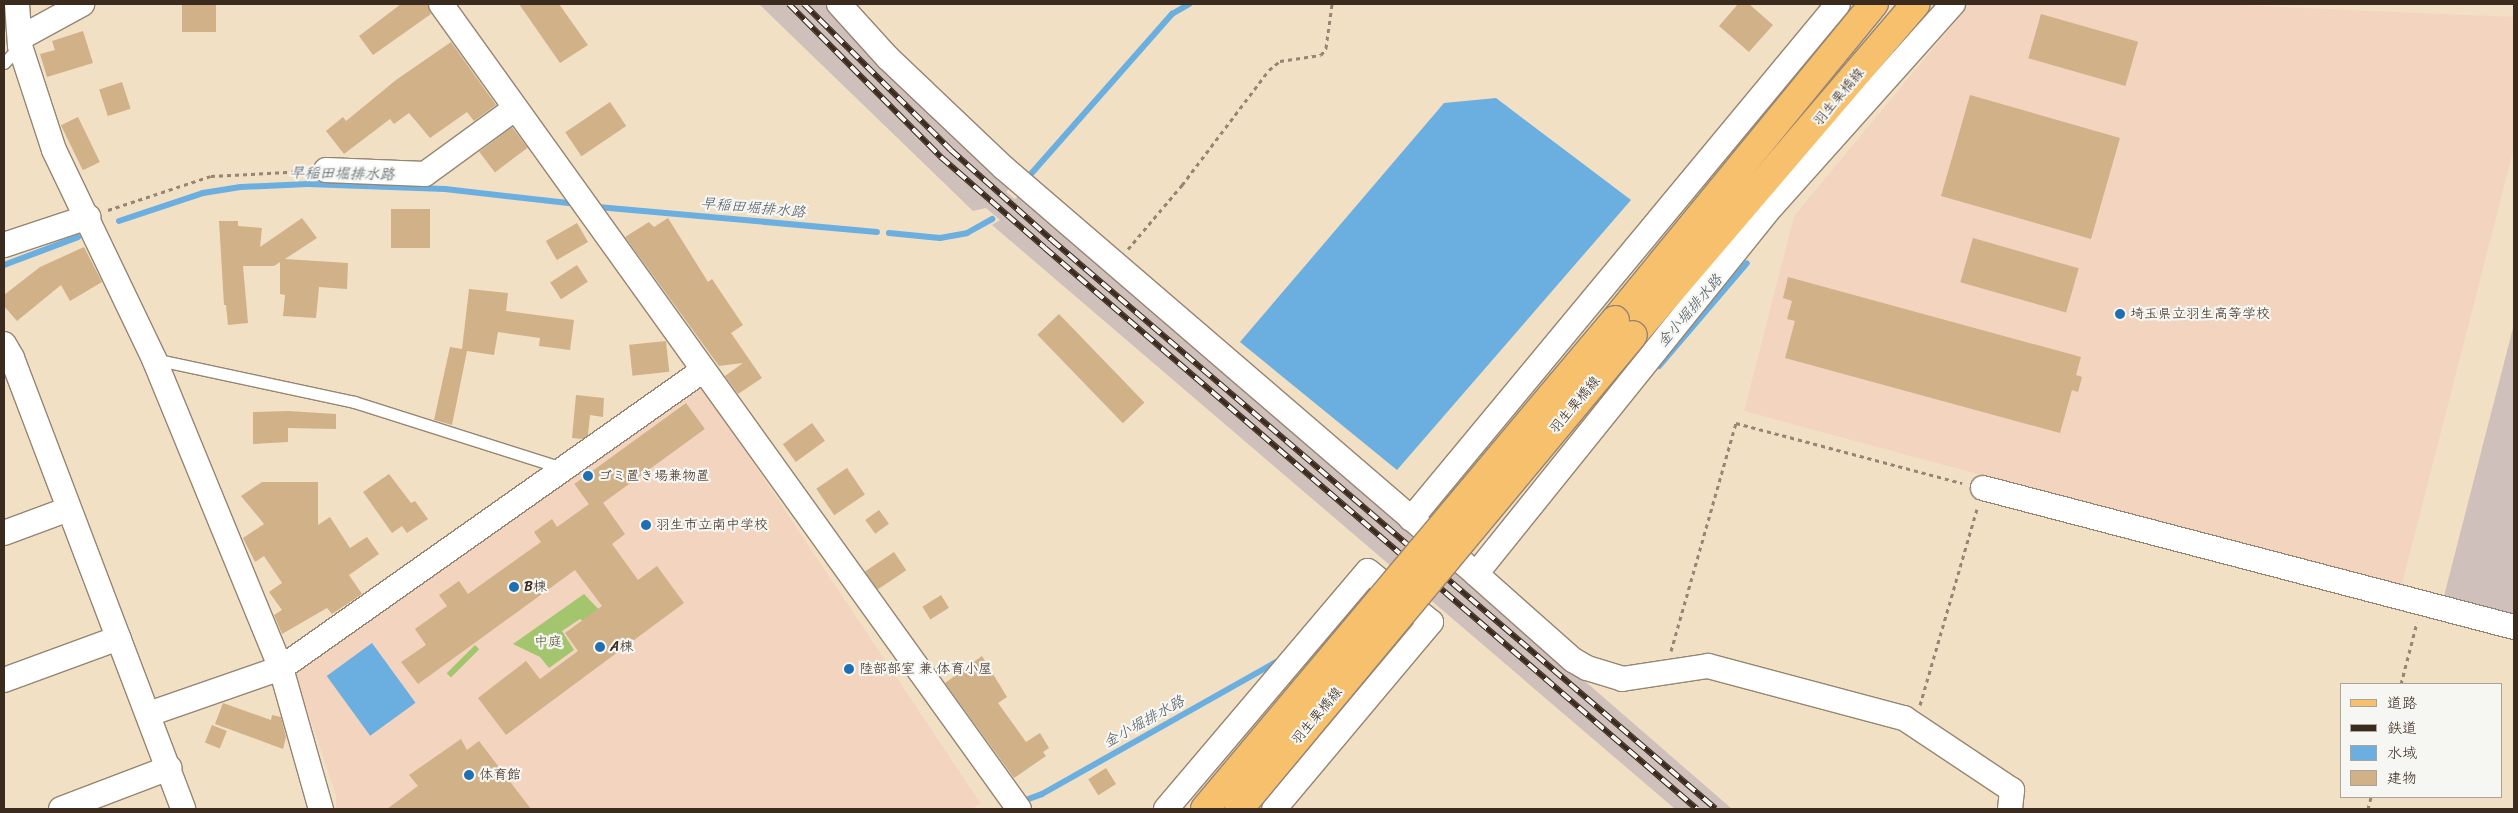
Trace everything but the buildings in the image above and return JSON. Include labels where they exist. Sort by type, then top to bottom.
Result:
[{"type":"main road","name":"羽生栗橋線","points":[[1239,809],[1624,328],[1874,4]]},
{"type":"main road","name":"羽生栗橋線","points":[[1205,809],[1624,328],[1917,4]]},
{"type":"street","points":[[17,4],[20,42],[54,150],[88,217],[154,359],[281,668],[322,809]]},
{"type":"street","points":[[20,42],[82,4]]},
{"type":"street","points":[[441,4],[702,371],[1019,809]]},
{"type":"street","points":[[839,4],[888,58],[1004,168],[1116,262],[1573,660],[1588,668],[1622,679],[1708,666],[1904,718],[2012,790],[2010,809]]},
{"type":"street","points":[[1411,519],[1838,4]]},
{"type":"street","points":[[1917,4],[1932,27]]},
{"type":"street","points":[[1476,574],[1773,205],[1953,4]]},
{"type":"street","points":[[326,170],[425,174],[514,109]]},
{"type":"street","points":[[4,245],[88,217]]},
{"type":"street","points":[[4,344],[11,381],[69,509],[149,714],[183,809]]},
{"type":"street","points":[[149,714],[281,668],[702,371]]},
{"type":"street","points":[[1984,488],[2514,627]]},
{"type":"street","points":[[4,533],[69,509]]},
{"type":"street","points":[[1166,809],[1368,571],[1431,622],[1274,809]]},
{"type":"street","points":[[4,680],[119,638]]},
{"type":"street","points":[[61,809],[169,768]]},
{"type":"lane","points":[[4,63],[20,42]]},
{"type":"lane","points":[[154,359],[354,402],[562,468]]},
{"type":"path","points":[[1116,262],[1182,184],[1269,70],[1280,61],[1320,55],[1326,48],[1332,4]]},
{"type":"path","points":[[88,217],[211,176],[326,170]]},
{"type":"path","points":[[1674,672],[1671,650],[1736,423],[1984,488],[1914,725]]},
{"type":"path","points":[[2401,683],[2422,603]]},
{"type":"shaded area","points":[[759,4],[828,4],[1012,185],[1006,192],[1015,199],[1023,193],[1732,809],[1675,809],[992,225],[1000,220],[986,208],[973,211]]},
{"type":"shaded area","name":"埼玉県立羽生高等学校","points":[[1970,4],[2213,4],[2514,17],[2514,148],[2401,588],[1744,411],[1794,216]]},
{"type":"shaded area","points":[[2514,324],[2514,615],[2444,596]]},
{"type":"shaded area","name":"羽生市立南中学校","points":[[700,383],[981,804],[971,809],[336,809],[336,795],[293,668]]},
{"type":"green space","name":"中庭","points":[[584,594],[605,616],[589,625],[580,619],[562,631],[574,650],[549,668],[540,657],[513,644]]},
{"type":"green space","points":[[475,645],[479,649],[451,678],[447,673]]},
{"type":"water","points":[[1496,98],[1631,200],[1397,470],[1240,342],[1444,103]]},
{"type":"water","points":[[372,643],[415,703],[370,736],[327,676]]},
{"type":"waterway","name":"早稲田堀排水路","points":[[1030,175],[1172,14],[1189,4]]},
{"type":"waterway","name":"早稲田堀排水路","points":[[119,221],[203,193],[241,187],[308,184],[445,189],[568,203]]},
{"type":"waterway","name":"早稲田堀排水路","points":[[598,207],[877,232]]},
{"type":"waterway","name":"早稲田堀排水路","points":[[889,233],[940,238],[967,233],[992,219]]},
{"type":"waterway","name":"早稲田堀排水路","points":[[4,265],[78,237]]},
{"type":"waterway","name":"金小堀排水路","points":[[1659,366],[1747,263]]},
{"type":"waterway","name":"金小堀排水路","points":[[1023,801],[1042,794],[1276,662]]},
{"type":"railway","points":[[789,4],[941,157],[1697,809]]},
{"type":"railway","points":[[804,4],[951,150],[1052,240],[1716,809]]},
{"type":"place","name":"埼玉県立羽生高等学校","points":[[2120,314]]},
{"type":"place","name":"ゴミ置き場兼物置","points":[[588,476]]},
{"type":"place","name":"羽生市立南中学校","points":[[646,525]]},
{"type":"place","name":"B棟","points":[[514,587]]},
{"type":"place","name":"A棟","points":[[600,647]]},
{"type":"place","name":"陸部部室 兼 体育小屋","points":[[849,669]]},
{"type":"place","name":"体育館","points":[[469,775]]}]
